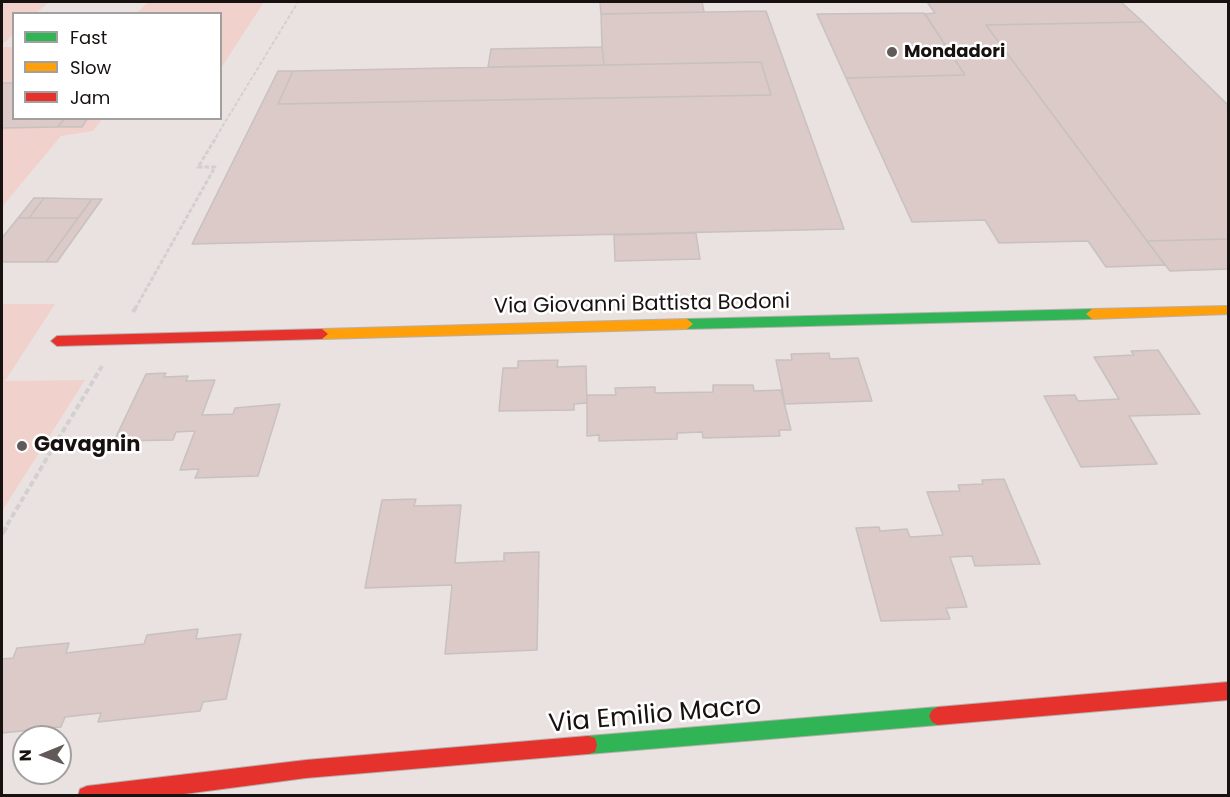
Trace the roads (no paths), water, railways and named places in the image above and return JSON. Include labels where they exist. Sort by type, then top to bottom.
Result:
[{"type":"street","name":"Via Giovanni Battista Bodoni","points":[[57,341],[1228,310]]},
{"type":"street","name":"Via Emilio Macro","points":[[87,795],[306,769],[1228,692]]},
{"type":"place","name":"Mondadori","points":[[892,52]]},
{"type":"place","name":"Gavagnin","points":[[22,446]]}]
